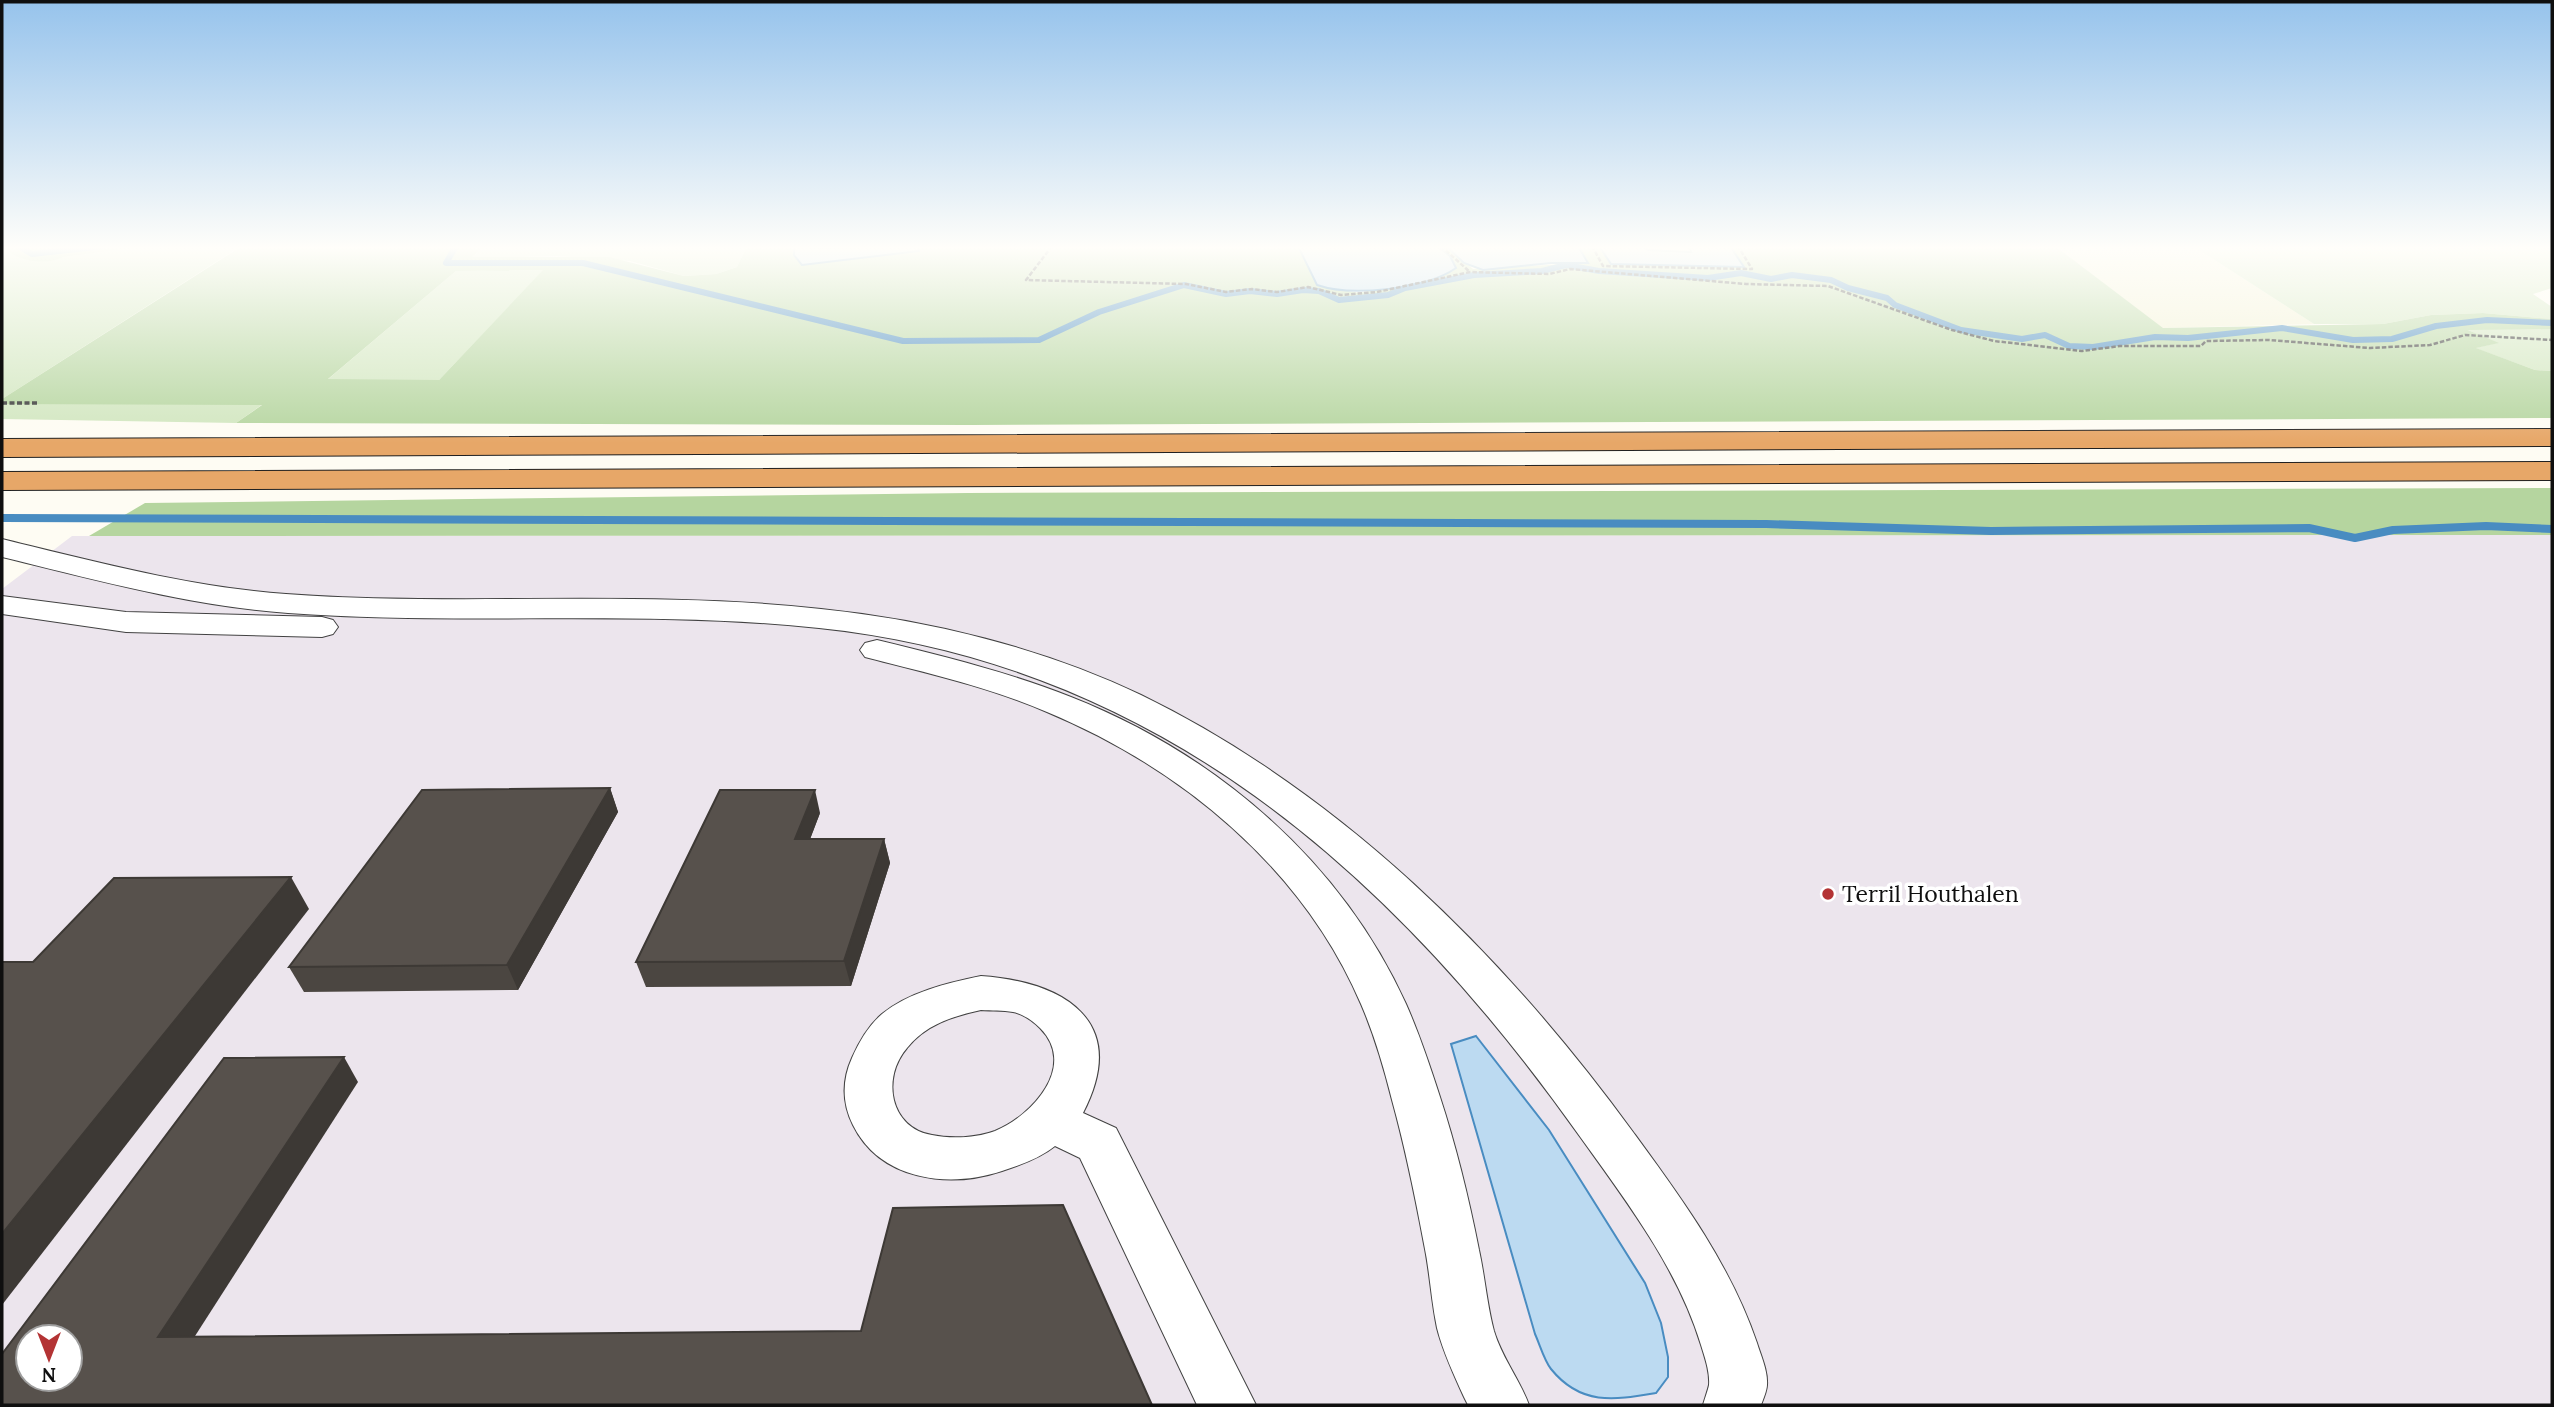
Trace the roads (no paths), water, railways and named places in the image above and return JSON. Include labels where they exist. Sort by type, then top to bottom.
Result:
[{"type":"highway","points":[[4,448],[2552,437]]},
{"type":"highway","points":[[2,481],[2552,471]]},
{"type":"highway","points":[[2,492],[268,489],[333,480]]},
{"type":"street","points":[[2,548],[171,588],[282,603],[408,608],[696,610],[823,618],[938,638],[1002,654],[1127,702],[1196,739],[1256,779],[1312,822],[1376,875],[1441,937],[1516,1018],[1582,1098],[1697,1270],[1723,1324],[1733,1358],[1739,1383],[1732,1405]]},
{"type":"street","points":[[2,605],[71,616],[182,625],[683,631],[800,639],[883,651],[967,671],[1058,704],[1139,741],[1209,786],[1273,841],[1312,883],[1365,963],[1388,1010],[1406,1058],[1437,1179],[1465,1328],[1480,1369],[1500,1405]]},
{"type":"street","points":[[1051,1121],[1098,1143],[1227,1405]]},
{"type":"water","points":[[1476,1036],[1549,1130],[1645,1283],[1661,1323],[1668,1357],[1668,1377],[1656,1393],[1612,1398],[1586,1395],[1562,1381],[1546,1361],[1535,1334],[1451,1044]]},
{"type":"waterway","points":[[783,312],[903,341],[1039,340],[1100,312]]},
{"type":"waterway","points":[[1913,312],[1961,330],[2022,339],[2045,335],[2069,346],[2093,347],[2155,337],[2188,338],[2282,328],[2353,340],[2392,339],[2436,326],[2487,320],[2552,323]]},
{"type":"waterway","points":[[2,518],[1766,524],[1991,531],[2309,528],[2355,538],[2393,530],[2486,526],[2552,529]]},
{"type":"place","name":"Terril Houthalen","points":[[1828,894]]}]
